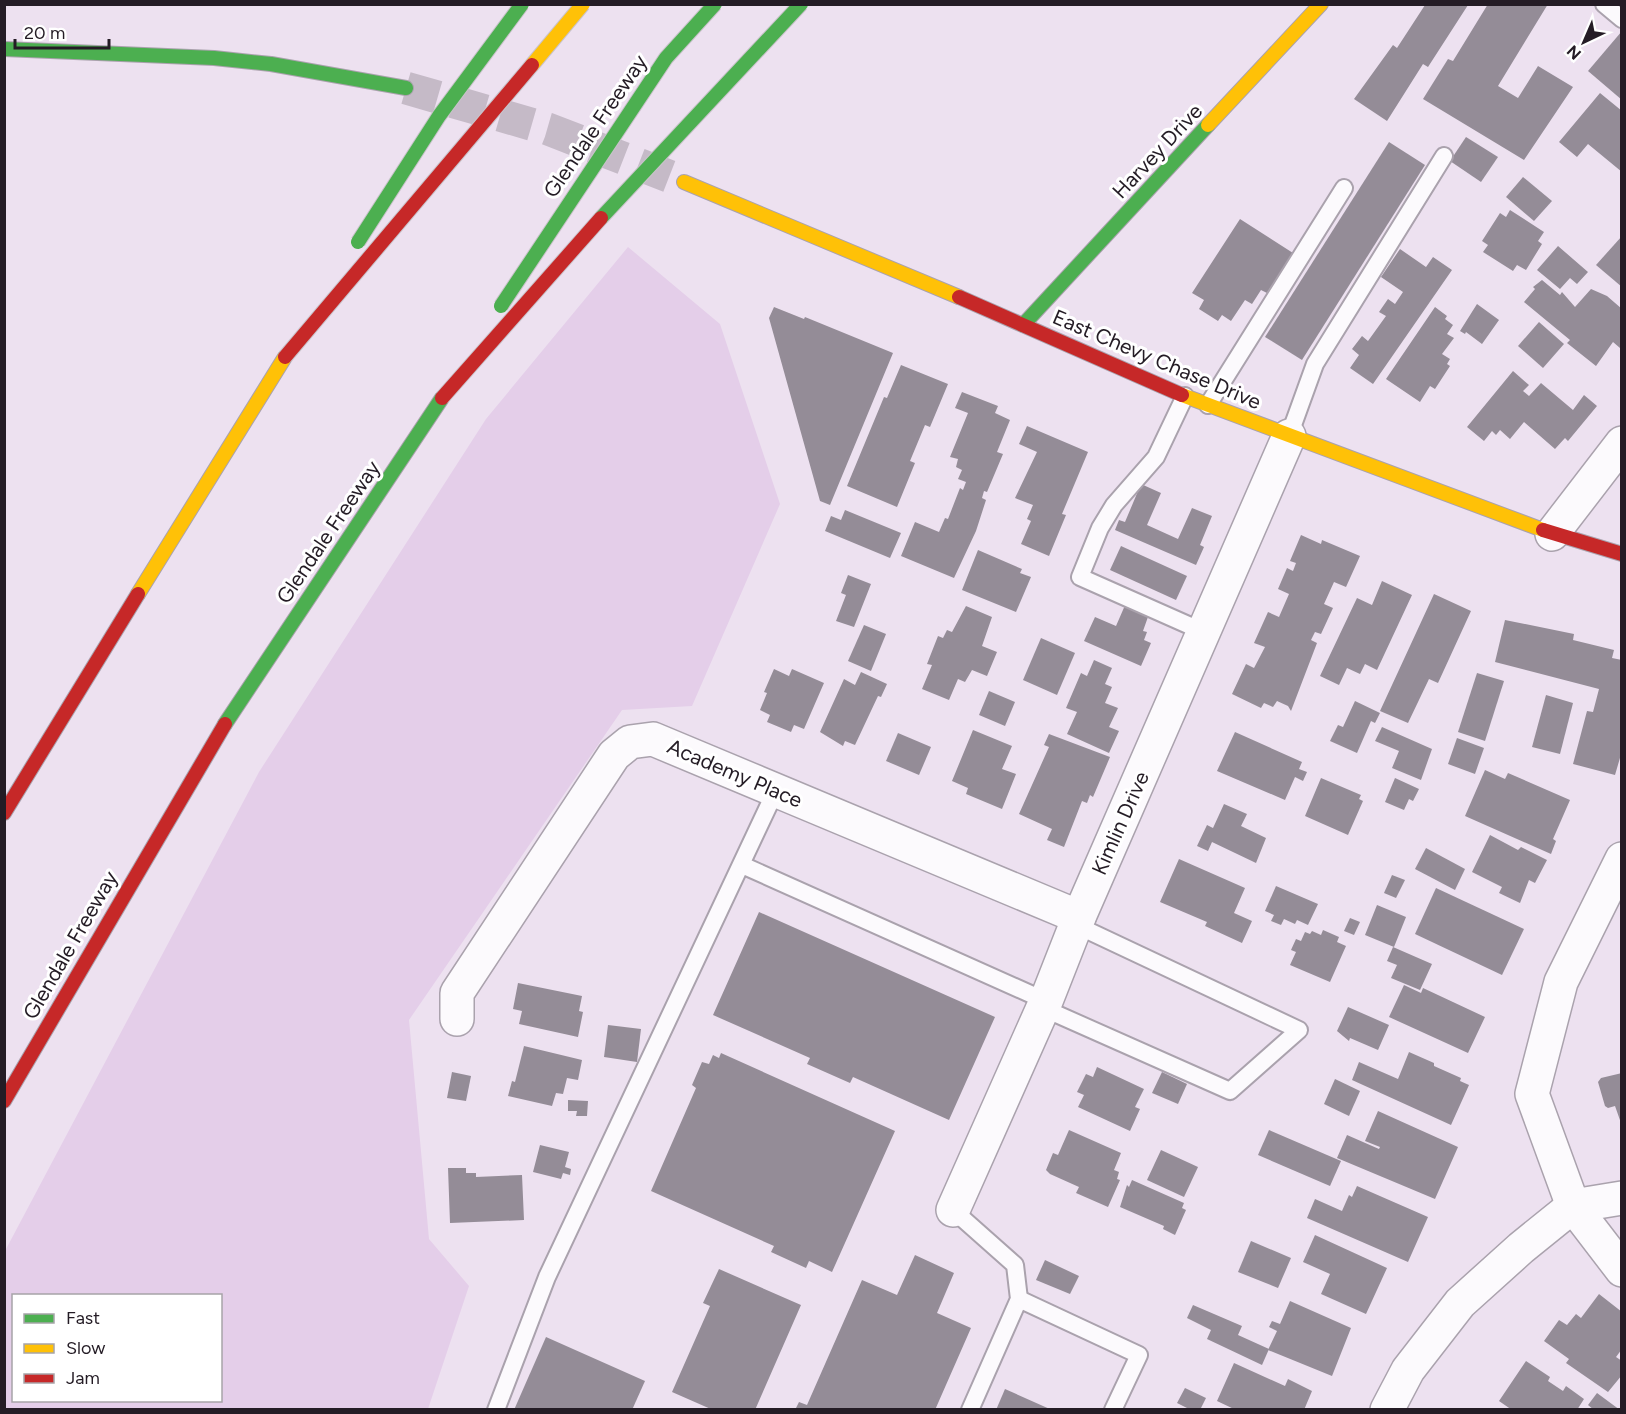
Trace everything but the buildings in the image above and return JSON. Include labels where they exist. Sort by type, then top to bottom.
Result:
[{"type":"main road","points":[[4,813],[285,357],[439,116],[522,4]]},
{"type":"main road","points":[[285,357],[583,4]]},
{"type":"main road","name":"Glendale Freeway","points":[[4,1101],[216,737],[666,58],[715,4]]},
{"type":"main road","points":[[442,398],[622,194],[801,4]]},
{"type":"main road","name":"Harvey Drive","points":[[1023,326],[1322,4]]},
{"type":"main road","points":[[4,49],[214,58],[271,63],[406,88]]},
{"type":"main road","name":"East Chevy Chase Drive","points":[[684,182],[884,264],[1185,396],[1552,534],[1622,554]]},
{"type":"street","name":"Kimlin Drive","points":[[953,1210],[1045,1005],[1077,921],[1289,436]]},
{"type":"street","points":[[1552,534],[1622,443]]},
{"type":"street","name":"Academy Place","points":[[457,1019],[457,993],[614,755],[630,742],[653,739],[1077,921]]},
{"type":"street","points":[[1622,860],[1561,982],[1532,1095],[1573,1206],[1622,1270]]},
{"type":"street","points":[[1387,1410],[1408,1370],[1460,1303],[1521,1248],[1573,1206],[1622,1198]]},
{"type":"lane","points":[[1604,4],[1622,19]]},
{"type":"lane","points":[[1289,436],[1315,364],[1444,156]]},
{"type":"lane","points":[[1208,405],[1344,188]]},
{"type":"lane","points":[[1185,396],[1156,457],[1114,505],[1100,528],[1080,577],[1204,632]]},
{"type":"lane","points":[[496,1410],[547,1277],[776,790]]},
{"type":"lane","points":[[742,865],[1230,1091],[1299,1030],[1077,921]]},
{"type":"lane","points":[[953,1210],[1015,1265],[1019,1299],[970,1410]]},
{"type":"lane","points":[[1019,1299],[1139,1355],[1113,1410]]},
{"type":"shaded area","points":[[628,247],[720,324],[780,504],[692,706],[622,710],[409,1020],[429,1239],[469,1286],[428,1409],[5,1409],[5,1251],[259,772],[486,419]]},
{"type":"tunnel","points":[[406,88],[548,129],[684,182]]},
{"type":"traffic: fast","points":[[358,242],[439,116],[522,4]]},
{"type":"traffic: fast","points":[[501,306],[666,58],[715,4]]},
{"type":"traffic: fast","points":[[601,218],[801,4]]},
{"type":"traffic: fast","points":[[4,49],[214,58],[271,64],[406,88]]},
{"type":"traffic: fast","points":[[1023,325],[1208,125]]},
{"type":"traffic: fast","points":[[225,724],[442,398]]},
{"type":"traffic: slow","points":[[532,65],[583,4]]},
{"type":"traffic: slow","points":[[1208,125],[1321,4]]},
{"type":"traffic: slow","points":[[684,182],[959,297]]},
{"type":"traffic: slow","points":[[138,594],[285,357]]},
{"type":"traffic: slow","points":[[1182,395],[1543,530]]},
{"type":"traffic: jam","points":[[285,357],[532,65]]},
{"type":"traffic: jam","points":[[442,398],[601,218]]},
{"type":"traffic: jam","points":[[959,297],[1182,395]]},
{"type":"traffic: jam","points":[[1543,530],[1622,554]]},
{"type":"traffic: jam","points":[[4,813],[138,594]]},
{"type":"traffic: jam","points":[[4,1101],[225,724]]}]
